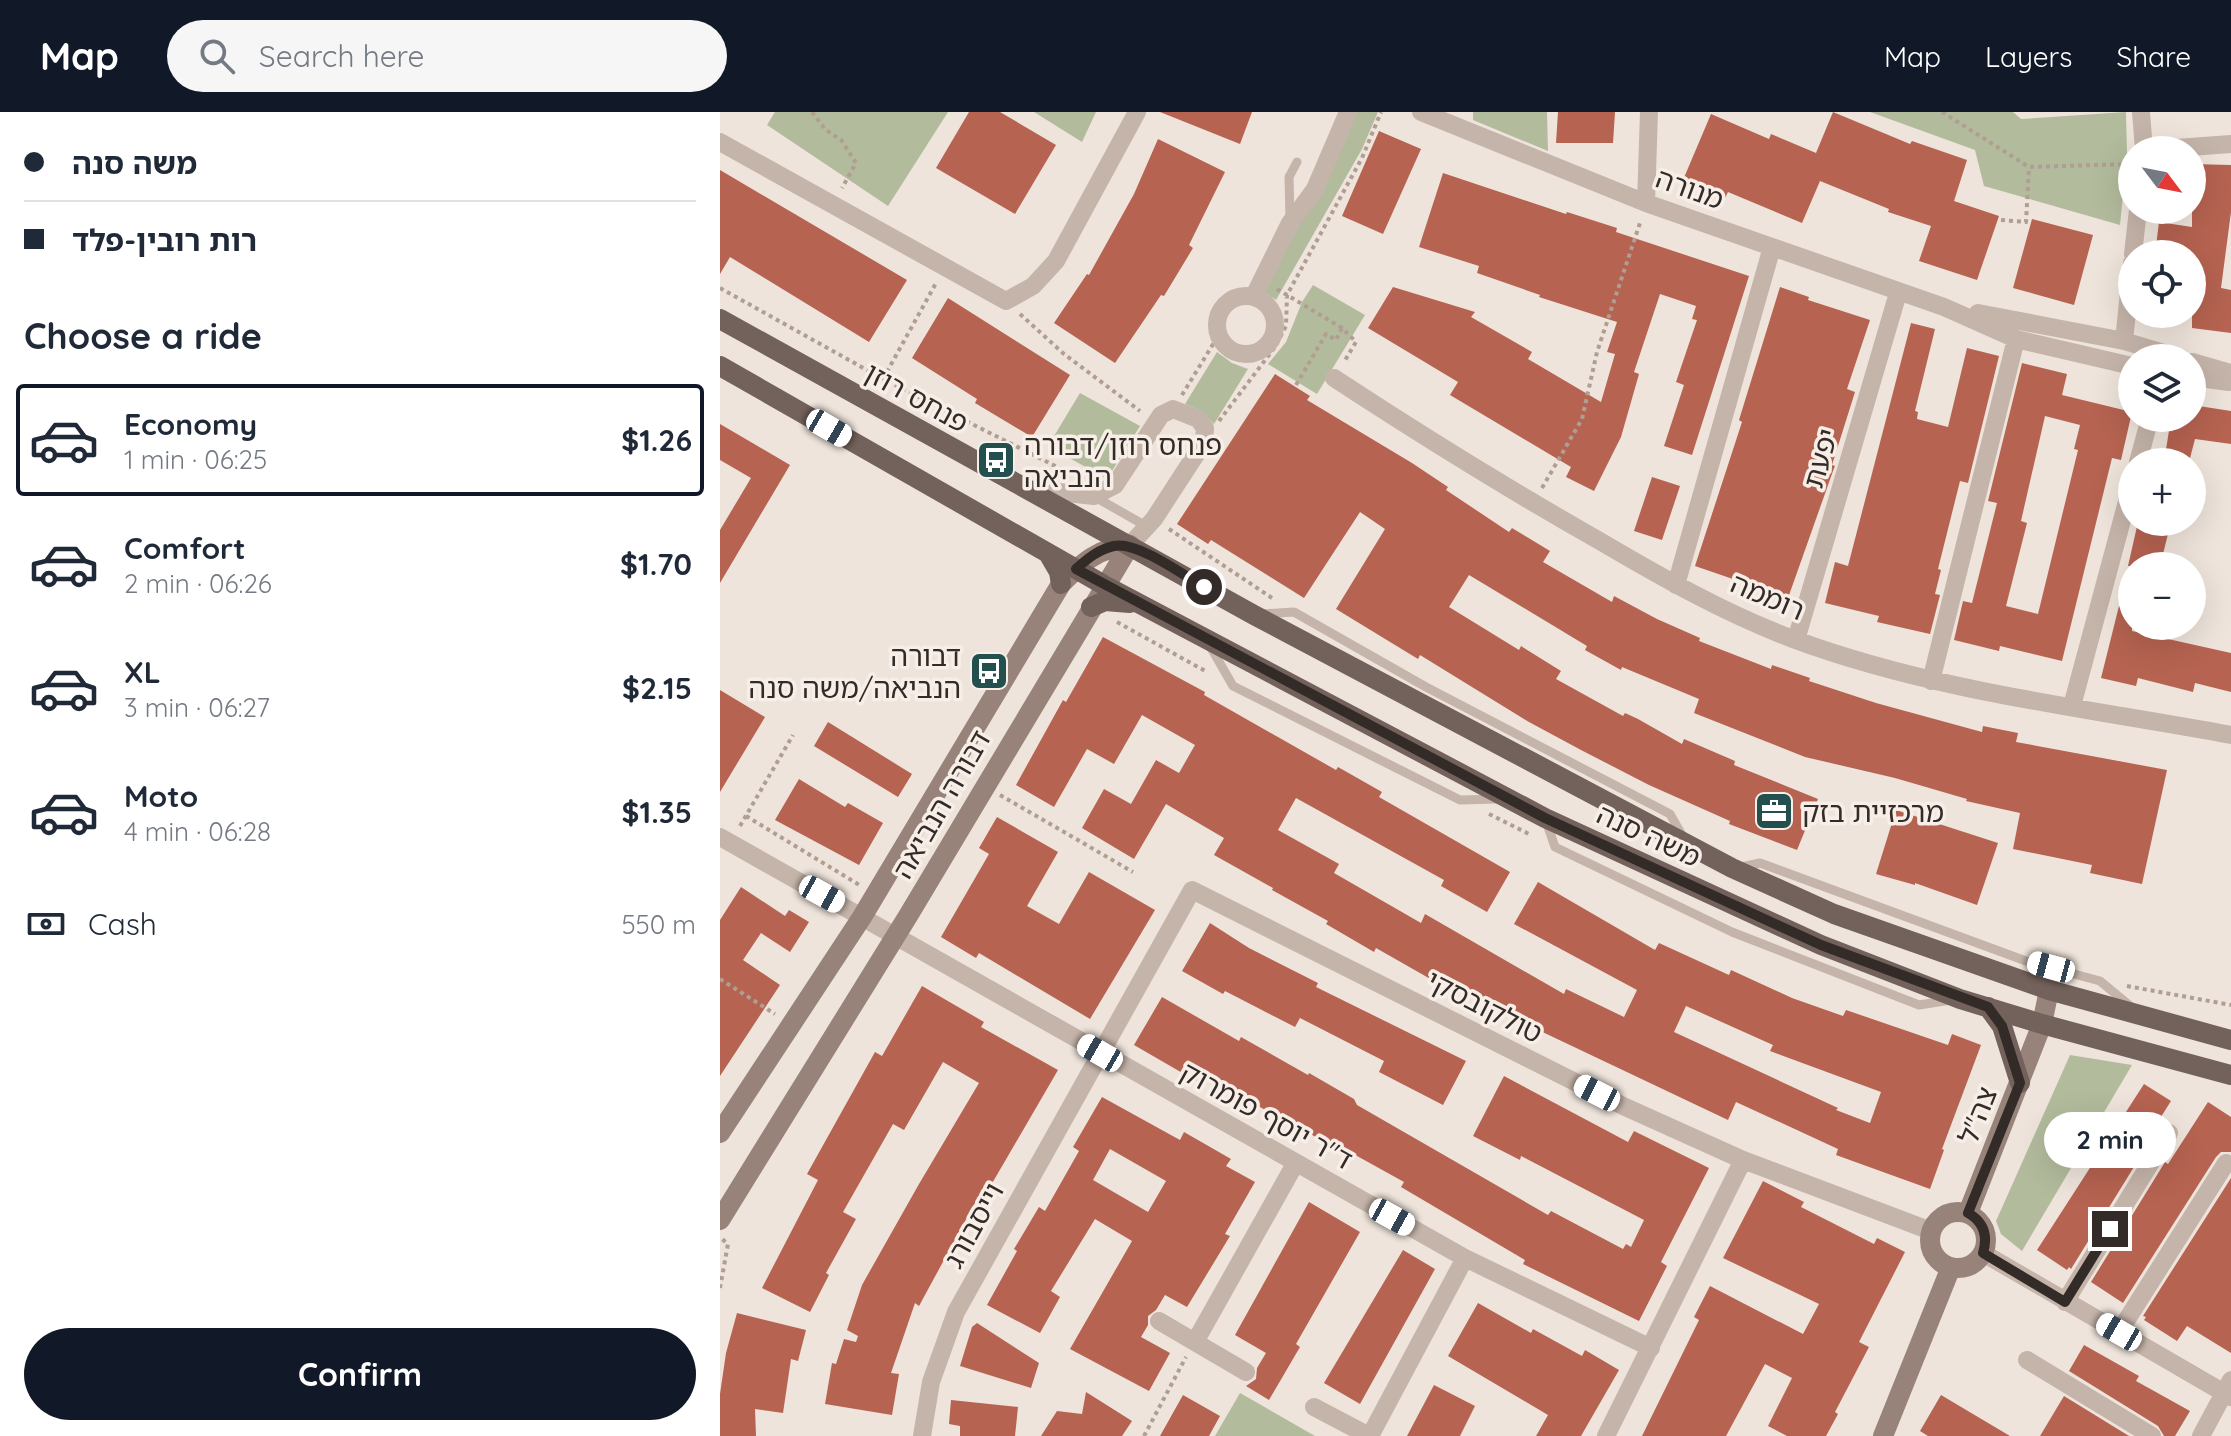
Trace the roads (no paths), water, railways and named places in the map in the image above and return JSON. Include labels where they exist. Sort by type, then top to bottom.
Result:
[{"type":"main road","name":"פנחס רוזן","points":[[720,319],[1025,488],[1142,532]]},
{"type":"main road","points":[[720,366],[1076,569]]},
{"type":"main road","name":"משה סנה","points":[[1142,532],[1254,615],[1732,868],[1834,914],[2049,990],[2231,1040]]},
{"type":"main road","points":[[1048,553],[1059,572],[1061,584]]},
{"type":"main road","name":"משה סנה","points":[[1076,569],[1545,818],[1821,945],[1960,999],[2231,1075]]},
{"type":"main road","points":[[1091,607],[1105,601],[1142,604]]},
{"type":"main road","points":[[1988,1007],[2002,1026],[2020,1083]]},
{"type":"street","points":[[720,142],[1006,301],[1033,286],[1056,261],[1137,112]]},
{"type":"street","points":[[1258,288],[1275,317],[1274,336],[1260,351],[1241,354],[1231,351],[1218,336],[1216,327],[1221,309],[1236,297],[1258,288],[1290,223],[1315,189],[1348,112]]},
{"type":"street","name":"מנורה","points":[[1421,112],[1646,203],[1898,293],[1944,307],[2134,344]]},
{"type":"street","points":[[1646,203],[1649,112]]},
{"type":"street","points":[[2141,112],[2145,136]]},
{"type":"street","points":[[2206,146],[2231,144]]},
{"type":"street","points":[[1676,585],[1772,247]]},
{"type":"street","name":"יפעת","points":[[1796,640],[1898,293]]},
{"type":"street","name":"מנורה","points":[[1944,307],[2016,339],[2118,363]]},
{"type":"street","points":[[2124,341],[2125,328]]},
{"type":"street","points":[[1931,681],[2016,339]]},
{"type":"street","points":[[2206,366],[2231,373]]},
{"type":"street","name":"רוממה","points":[[1334,378],[1418,433],[1676,585],[1742,618],[1796,640],[1931,681],[2231,735]]},
{"type":"street","points":[[2206,379],[2231,382]]},
{"type":"street","points":[[1025,488],[1099,494],[1115,485],[1161,415],[1173,409],[1183,411],[1198,419],[1205,428],[1204,442],[1142,532]]},
{"type":"street","name":"דבורה הנביאה","points":[[720,1133],[862,917],[1061,584],[1093,554],[1142,532]]},
{"type":"street","name":"דבורה הנביאה","points":[[720,1220],[895,936],[1104,585],[1142,532]]},
{"type":"street","points":[[2072,706],[2118,535]]},
{"type":"street","points":[[720,859],[725,840]]},
{"type":"street","name":"ד\"ר יוסף פומרוק","points":[[725,840],[1465,1258],[1651,1348]]},
{"type":"street","name":"טולקובסקי","points":[[1100,1053],[1192,890],[1623,1106],[1743,1160],[1931,1231]]},
{"type":"street","name":"צה\"ל","points":[[1968,1213],[2042,1024],[2049,990]]},
{"type":"street","name":"וייסבורג","points":[[922,1436],[931,1382],[956,1312],[1100,1053]]},
{"type":"street","points":[[2065,1302],[2169,1133]]},
{"type":"street","points":[[1606,1436],[1743,1160]]},
{"type":"street","points":[[2119,1332],[2226,1163]]},
{"type":"street","points":[[1195,1342],[1295,1164]]},
{"type":"street","points":[[1949,1213],[1968,1213],[1982,1225],[1986,1234],[1983,1253],[1970,1265],[1951,1267],[1937,1259],[1932,1251],[1931,1231],[1940,1218],[1949,1213]]},
{"type":"street","points":[[1983,1253],[2065,1302],[2229,1390],[2201,1436]]},
{"type":"street","points":[[1314,1407],[1369,1436],[1465,1258]]},
{"type":"street","points":[[1883,1436],[1951,1267]]},
{"type":"street","points":[[1159,1321],[1246,1372]]},
{"type":"street","points":[[2027,1360],[2152,1436]]},
{"type":"lane","points":[[1290,223],[1289,177],[1297,162]]},
{"type":"lane","points":[[1099,494],[1139,522],[1142,532]]},
{"type":"lane","points":[[1254,615],[1294,612],[1426,687],[1670,814],[1688,846]]},
{"type":"lane","points":[[1206,639],[1233,686],[1460,800],[1508,798]]},
{"type":"lane","points":[[1404,696],[1426,687]]},
{"type":"lane","points":[[1545,818],[1555,847],[1732,932],[1919,1005],[1960,999]]},
{"type":"lane","points":[[1732,868],[1760,863],[2026,961],[2100,981],[2140,1015]]},
{"type":"place","name":"פנחס רוזן/דבורה הנביאה","points":[[996,460]]},
{"type":"place","name":"דבורה הנביאה/משה סנה","points":[[989,671]]},
{"type":"place","name":"מרכזיית בזק","points":[[1774,811]]}]
